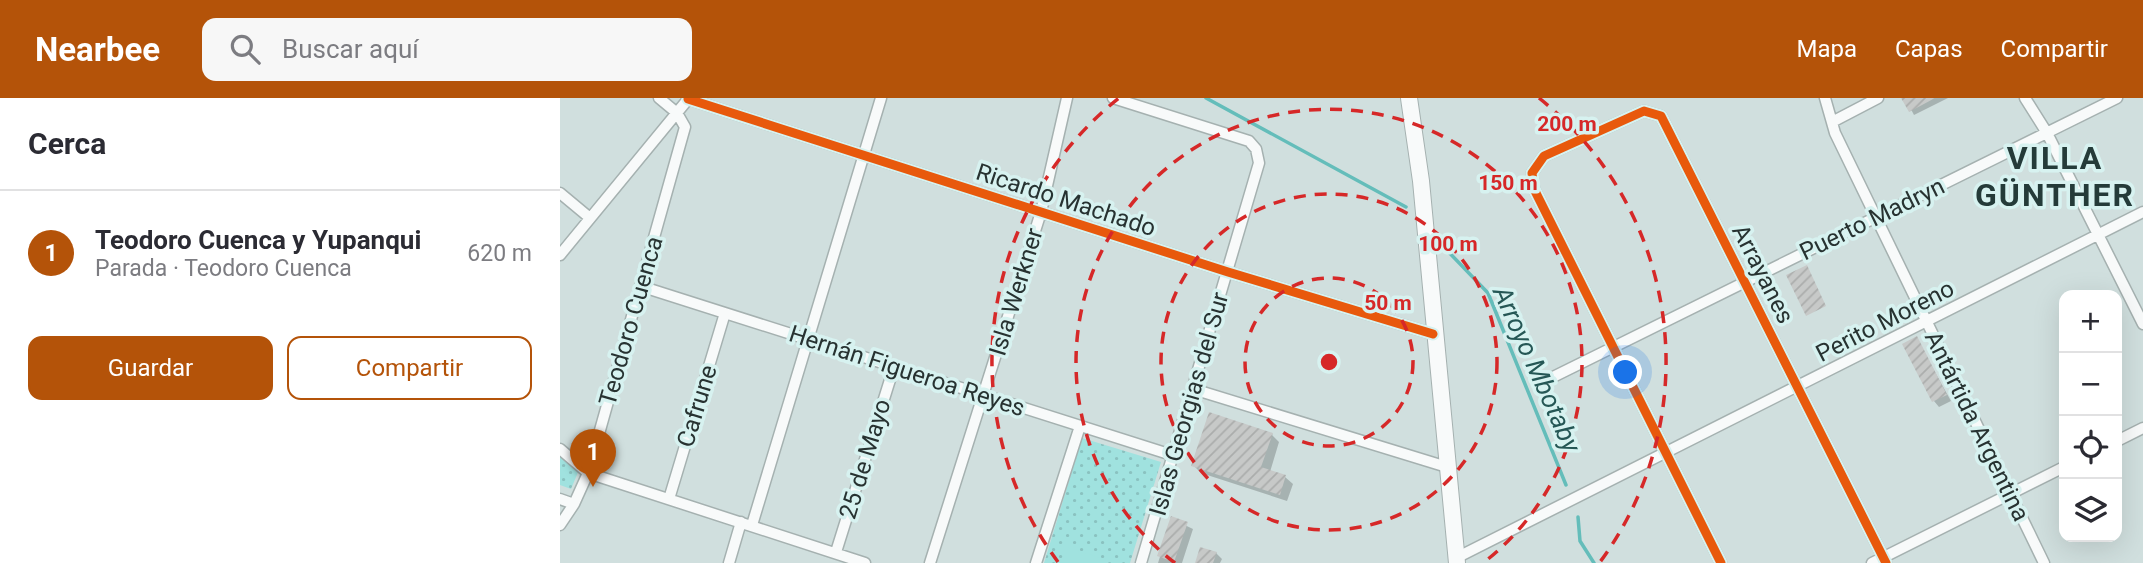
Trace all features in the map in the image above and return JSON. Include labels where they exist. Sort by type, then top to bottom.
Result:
[{"type":"street","points":[[659,98],[677,113]]},
{"type":"street","points":[[729,563],[746,524],[810,340],[881,98]]},
{"type":"street","name":"Isla Werkner","points":[[930,563],[1041,212],[1067,98]]},
{"type":"street","name":"Islas Georgias del Sur","points":[[1113,98],[1250,141],[1256,149],[1259,163],[1175,456],[1141,563]]},
{"type":"street","points":[[1409,98],[1421,181],[1433,334],[1456,560]]},
{"type":"street","name":"Antártida Argentina","points":[[1825,98],[1832,122],[1875,217],[2044,563]]},
{"type":"street","points":[[1832,122],[1878,98]]},
{"type":"street","points":[[2025,98],[2047,133],[2143,324]]},
{"type":"street","name":"Puerto Madryn","points":[[1553,377],[2117,98]]},
{"type":"street","points":[[560,255],[689,99]]},
{"type":"street","name":"Ricardo Machado","points":[[689,99],[1228,272],[1433,334]]},
{"type":"street","name":"Arrayanes","points":[[1614,348],[1534,190],[1532,173],[1544,156],[1644,111],[1661,116],[1885,560]]},
{"type":"street","name":"Teodoro Cuenca","points":[[560,526],[574,504],[588,473],[685,127],[677,113]]},
{"type":"street","points":[[560,193],[590,218]]},
{"type":"street","name":"Perito Moreno","points":[[1456,560],[2143,212]]},
{"type":"street","name":"Hernán Figueroa Reyes","points":[[640,286],[1175,456]]},
{"type":"street","name":"Cafrune","points":[[669,499],[725,313]]},
{"type":"street","points":[[1614,348],[1721,563]]},
{"type":"street","name":"25 de Mayo","points":[[836,552],[894,366]]},
{"type":"street","points":[[1193,389],[1447,467]]},
{"type":"street","points":[[1036,563],[1080,426]]},
{"type":"street","points":[[2122,438],[2143,428]]},
{"type":"street","points":[[560,449],[588,473],[865,563]]},
{"type":"street","points":[[1872,563],[1885,560],[2059,470]]},
{"type":"street","points":[[560,499],[574,504]]},
{"type":"shaded area","points":[[1082,438],[1161,462],[1130,563],[1044,563]]},
{"type":"shaded area","points":[[560,455],[579,470],[571,489],[560,485]]},
{"type":"shaded area","points":[[1066,547],[1107,560],[1106,563],[1061,563]]},
{"type":"building","points":[[1901,98],[1935,98],[1909,112]]},
{"type":"building","points":[[1807,265],[1826,306],[1806,316],[1786,275]]},
{"type":"building","points":[[1917,336],[1947,395],[1932,402],[1902,344]]},
{"type":"building","points":[[1209,412],[1273,433],[1261,467],[1286,475],[1280,495],[1191,466]]},
{"type":"building","points":[[1171,516],[1188,522],[1174,562],[1157,556]]},
{"type":"building","points":[[1200,547],[1217,552],[1213,563],[1195,563]]},
{"type":"waterway","name":"Arroyo Mbotaby","points":[[1206,98],[1406,207]]},
{"type":"waterway","name":"Arroyo Mbotaby","points":[[1439,242],[1488,293],[1566,485]]},
{"type":"waterway","name":"Arroyo Mbotaby","points":[[1578,517],[1580,541],[1594,563]]},
{"type":"cycle path","points":[[688,99],[1228,272],[1433,334]]},
{"type":"cycle path","points":[[1721,563],[1534,189],[1532,173],[1544,156],[1644,111],[1661,116],[1886,563]]},
{"type":"place","name":"Teodoro Cuenca y Yupanqui","points":[[593,487]]},
{"type":"district","name":"VILLA GÜNTHER","points":[[2055,176]]}]
